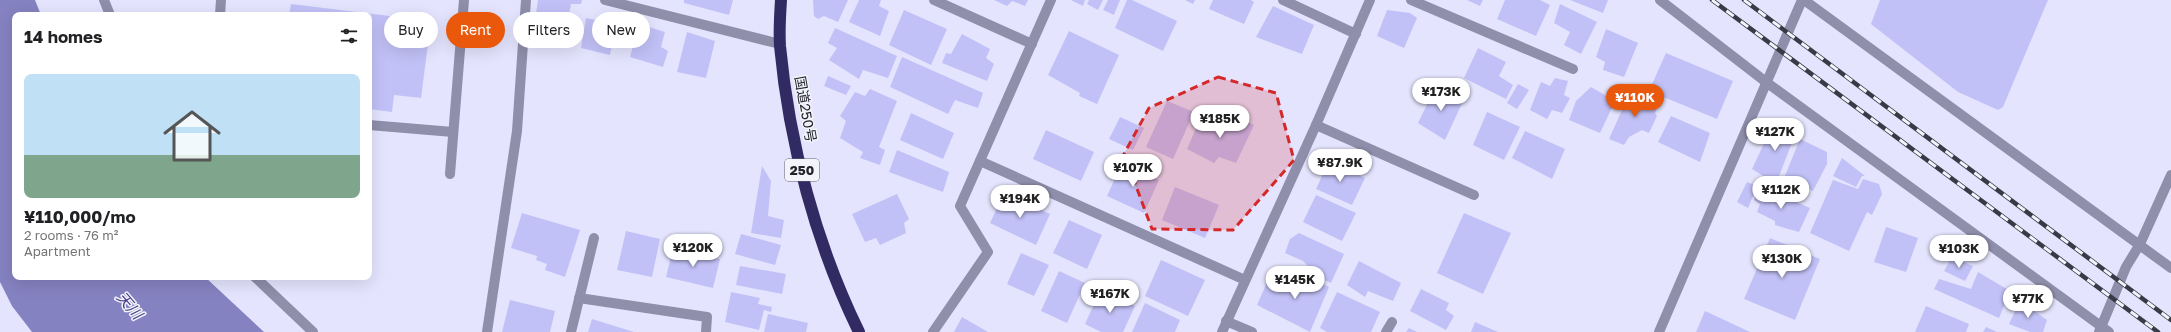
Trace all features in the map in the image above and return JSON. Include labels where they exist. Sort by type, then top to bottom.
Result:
[{"type":"highway","name":"国道250号","points":[[781,0],[780,44],[790,118],[809,198],[830,264],[859,332]]},
{"type":"street","points":[[104,0],[109,12]]},
{"type":"street","points":[[220,12],[221,0]]},
{"type":"street","points":[[450,174],[464,0]]},
{"type":"street","points":[[486,332],[517,131],[526,0]]},
{"type":"street","points":[[605,0],[780,44]]},
{"type":"street","points":[[934,0],[1032,44]]},
{"type":"street","points":[[933,332],[988,252],[960,206],[1051,0]]},
{"type":"street","points":[[1283,0],[1356,34]]},
{"type":"street","points":[[1222,332],[1226,320],[1316,125],[1370,0]]},
{"type":"street","points":[[1411,0],[1573,69]]},
{"type":"street","points":[[1660,0],[1766,82],[2103,330],[2126,267],[2140,244],[2171,174]]},
{"type":"street","points":[[1660,332],[1766,82],[1803,0],[2171,268]]},
{"type":"street","points":[[372,125],[453,132]]},
{"type":"street","points":[[1316,125],[1474,195]]},
{"type":"street","points":[[980,160],[1245,280]]},
{"type":"street","points":[[571,332],[594,238]]},
{"type":"street","points":[[257,280],[313,332]]},
{"type":"street","points":[[579,298],[707,317],[706,332]]},
{"type":"street","points":[[1226,320],[1252,332]]},
{"type":"street","points":[[1386,332],[1392,322]]},
{"type":"highlighted area","points":[[1218,77],[1276,93],[1294,160],[1233,230],[1152,229],[1124,154],[1149,108]]},
{"type":"water","name":"天川","points":[[0,0],[35,0],[40,12],[12,12],[12,280],[208,280],[264,332],[32,332],[12,306],[0,282]]},
{"type":"building","points":[[538,0],[582,0],[581,4],[571,4],[570,12],[536,12]]},
{"type":"building","points":[[684,0],[733,0],[729,15],[684,3]]},
{"type":"building","points":[[813,0],[848,0],[838,22],[824,16],[818,19],[814,16]]},
{"type":"building","points":[[859,0],[881,0],[879,6],[889,11],[880,36],[849,22]]},
{"type":"building","points":[[994,0],[1028,0],[1025,6],[1012,1],[1007,6]]},
{"type":"building","points":[[1071,0],[1085,0],[1083,6]]},
{"type":"building","points":[[1089,0],[1103,0],[1098,10],[1087,4]]},
{"type":"building","points":[[1108,0],[1120,0],[1114,15],[1103,10]]},
{"type":"building","points":[[1127,0],[1132,0],[1177,21],[1163,51],[1115,28]]},
{"type":"building","points":[[1185,0],[1195,0],[1193,4]]},
{"type":"building","points":[[1213,0],[1251,0],[1254,2],[1244,24],[1209,9]]},
{"type":"building","points":[[1467,0],[1483,0],[1480,6]]},
{"type":"building","points":[[1505,0],[1540,0],[1550,5],[1536,36],[1497,19]]},
{"type":"building","points":[[1570,0],[1608,0],[1603,13]]},
{"type":"building","points":[[1880,0],[2048,0],[2003,107],[1998,110],[1958,92],[1871,24]]},
{"type":"building","points":[[291,4],[357,12],[290,12]]},
{"type":"building","points":[[1560,4],[1597,22],[1581,54],[1564,45],[1570,32],[1554,23]]},
{"type":"building","points":[[1273,6],[1314,25],[1302,54],[1256,37]]},
{"type":"building","points":[[904,10],[947,29],[931,65],[889,45]]},
{"type":"building","points":[[1387,10],[1410,13],[1417,18],[1404,48],[1377,36]]},
{"type":"building","points":[[372,14],[384,15],[384,48],[427,48],[421,98],[394,95],[392,112],[372,109]]},
{"type":"building","points":[[586,18],[592,19],[592,48],[611,48],[610,55],[581,48],[584,48]]},
{"type":"building","points":[[650,27],[665,32],[661,47],[668,51],[663,67],[630,57],[632,48],[650,48]]},
{"type":"building","points":[[835,28],[897,56],[888,78],[863,70],[859,79],[829,60],[837,48],[828,43]]},
{"type":"building","points":[[1606,29],[1638,43],[1624,77],[1603,70],[1605,62],[1596,57]]},
{"type":"building","points":[[1069,31],[1119,55],[1097,104],[1079,96],[1080,93],[1048,75]]},
{"type":"building","points":[[687,32],[715,41],[706,78],[677,72]]},
{"type":"building","points":[[962,34],[990,49],[986,58],[994,64],[987,81],[942,63],[946,53],[951,54]]},
{"type":"building","points":[[1478,48],[1506,62],[1499,76],[1513,85],[1506,99],[1464,78]]},
{"type":"building","points":[[1666,53],[1733,81],[1717,119],[1649,91]]},
{"type":"building","points":[[902,57],[983,93],[978,108],[955,100],[948,114],[890,87]]},
{"type":"building","points":[[828,76],[851,86],[846,95],[824,86]]},
{"type":"building","points":[[1555,78],[1568,81],[1564,95],[1570,98],[1562,113],[1552,110],[1547,119],[1530,110],[1541,82],[1550,86]]},
{"type":"building","points":[[1518,84],[1529,90],[1517,109],[1507,103]]},
{"type":"building","points":[[1436,86],[1464,99],[1445,140],[1418,123]]},
{"type":"building","points":[[1591,87],[1615,101],[1600,133],[1569,120],[1576,101]]},
{"type":"building","points":[[870,89],[897,101],[879,147],[885,150],[880,165],[860,158],[863,152],[840,138],[846,121],[840,116],[855,92],[865,96]]},
{"type":"building","points":[[1631,90],[1659,103],[1655,113],[1657,116],[1649,133],[1642,130],[1629,137],[1624,145],[1609,139]]},
{"type":"building","points":[[1167,101],[1194,112],[1173,159],[1146,147]]},
{"type":"building","points":[[1487,112],[1520,127],[1504,160],[1473,145]]},
{"type":"building","points":[[911,113],[954,133],[943,159],[900,140]]},
{"type":"building","points":[[1232,115],[1254,125],[1236,163],[1219,157],[1214,163],[1187,149],[1201,117],[1215,122],[1228,122]]},
{"type":"building","points":[[1671,116],[1710,133],[1700,162],[1658,142]]},
{"type":"building","points":[[1120,117],[1144,128],[1133,150],[1109,139]]},
{"type":"building","points":[[1782,120],[1798,127],[1776,184],[1752,169],[1767,137],[1772,139]]},
{"type":"building","points":[[1046,130],[1094,152],[1081,181],[1033,159]]},
{"type":"building","points":[[1525,131],[1565,149],[1552,179],[1512,158]]},
{"type":"building","points":[[1800,139],[1827,152],[1827,164],[1813,191],[1802,186],[1796,190],[1782,183]]},
{"type":"building","points":[[897,150],[949,172],[943,192],[889,172]]},
{"type":"building","points":[[1842,158],[1865,176],[1862,176],[1856,187],[1833,176]]},
{"type":"building","points":[[1329,161],[1365,178],[1352,205],[1316,189]]},
{"type":"building","points":[[1122,163],[1159,180],[1144,213],[1107,196]]},
{"type":"building","points":[[762,166],[771,181],[768,216],[784,220],[781,238],[751,233]]},
{"type":"building","points":[[1863,179],[1879,184],[1882,194],[1872,215],[1867,212],[1849,251],[1810,233],[1833,180],[1858,189]]},
{"type":"building","points":[[1747,182],[1757,186],[1748,208],[1737,202]]},
{"type":"building","points":[[1761,186],[1810,208],[1799,232],[1775,225],[1775,221],[1757,212],[1760,204],[1754,200]]},
{"type":"building","points":[[1175,187],[1219,205],[1205,238],[1162,220]]},
{"type":"building","points":[[1004,193],[1050,214],[1036,245],[990,223]]},
{"type":"building","points":[[897,194],[909,219],[904,223],[906,233],[880,245],[876,238],[865,242],[852,214]]},
{"type":"building","points":[[1316,195],[1356,213],[1342,241],[1303,222]]},
{"type":"building","points":[[522,213],[580,230],[565,277],[545,270],[547,264],[536,260],[537,256],[511,248]]},
{"type":"building","points":[[1464,213],[1511,233],[1483,294],[1437,273]]},
{"type":"building","points":[[1069,220],[1102,235],[1087,269],[1053,253]]},
{"type":"building","points":[[1886,227],[1918,238],[1906,272],[1874,262]]},
{"type":"building","points":[[626,231],[660,239],[652,277],[617,270]]},
{"type":"building","points":[[1299,233],[1344,254],[1331,283],[1320,278],[1303,261],[1285,253],[1290,239]]},
{"type":"building","points":[[741,234],[781,245],[775,265],[735,254]]},
{"type":"building","points":[[1770,238],[1820,259],[1795,320],[1744,299]]},
{"type":"building","points":[[673,248],[720,259],[713,288],[666,277]]},
{"type":"building","points":[[1021,253],[1049,265],[1034,296],[1007,284]]},
{"type":"building","points":[[1952,257],[1973,266],[1965,281],[1944,271]]},
{"type":"building","points":[[1161,260],[1205,280],[1188,316],[1145,296]]},
{"type":"building","points":[[1359,261],[1401,283],[1393,301],[1368,291],[1365,297],[1347,285]]},
{"type":"building","points":[[740,266],[786,274],[782,294],[736,285]]},
{"type":"building","points":[[1059,271],[1085,283],[1067,323],[1041,311]]},
{"type":"building","points":[[1978,272],[2010,291],[1999,318],[1934,289],[1939,279],[1971,289]]},
{"type":"building","points":[[1301,273],[1329,287],[1310,332],[1257,305],[1268,280],[1287,286]]},
{"type":"building","points":[[1421,289],[1449,303],[1446,310],[1454,316],[1446,330],[1410,311]]},
{"type":"building","points":[[1100,291],[1135,306],[1123,332],[1101,332],[1085,324]]},
{"type":"building","points":[[731,292],[760,298],[758,304],[772,307],[771,312],[764,310],[759,330],[725,322]]},
{"type":"building","points":[[1337,292],[1380,312],[1371,332],[1327,332],[1320,328]]},
{"type":"building","points":[[510,300],[555,311],[550,332],[502,332]]},
{"type":"building","points":[[2020,301],[2047,320],[2043,332],[2030,332],[2009,324]]},
{"type":"building","points":[[1145,303],[1180,320],[1175,332],[1132,332]]},
{"type":"building","points":[[1926,306],[1969,324],[1966,332],[1915,332]]},
{"type":"building","points":[[1705,311],[1750,332],[1696,332]]},
{"type":"building","points":[[768,314],[808,323],[806,332],[764,332]]},
{"type":"building","points":[[962,317],[988,332],[954,332]]},
{"type":"building","points":[[592,319],[634,332],[588,332]]},
{"type":"building","points":[[1475,322],[1498,332],[1471,332]]},
{"type":"building","points":[[1986,327],[1997,332],[1983,332]]},
{"type":"building","points":[[1409,328],[1417,332],[1406,332]]},
{"type":"railway","points":[[1712,0],[2158,332]]},
{"type":"railway","points":[[1744,0],[2171,320]]}]
